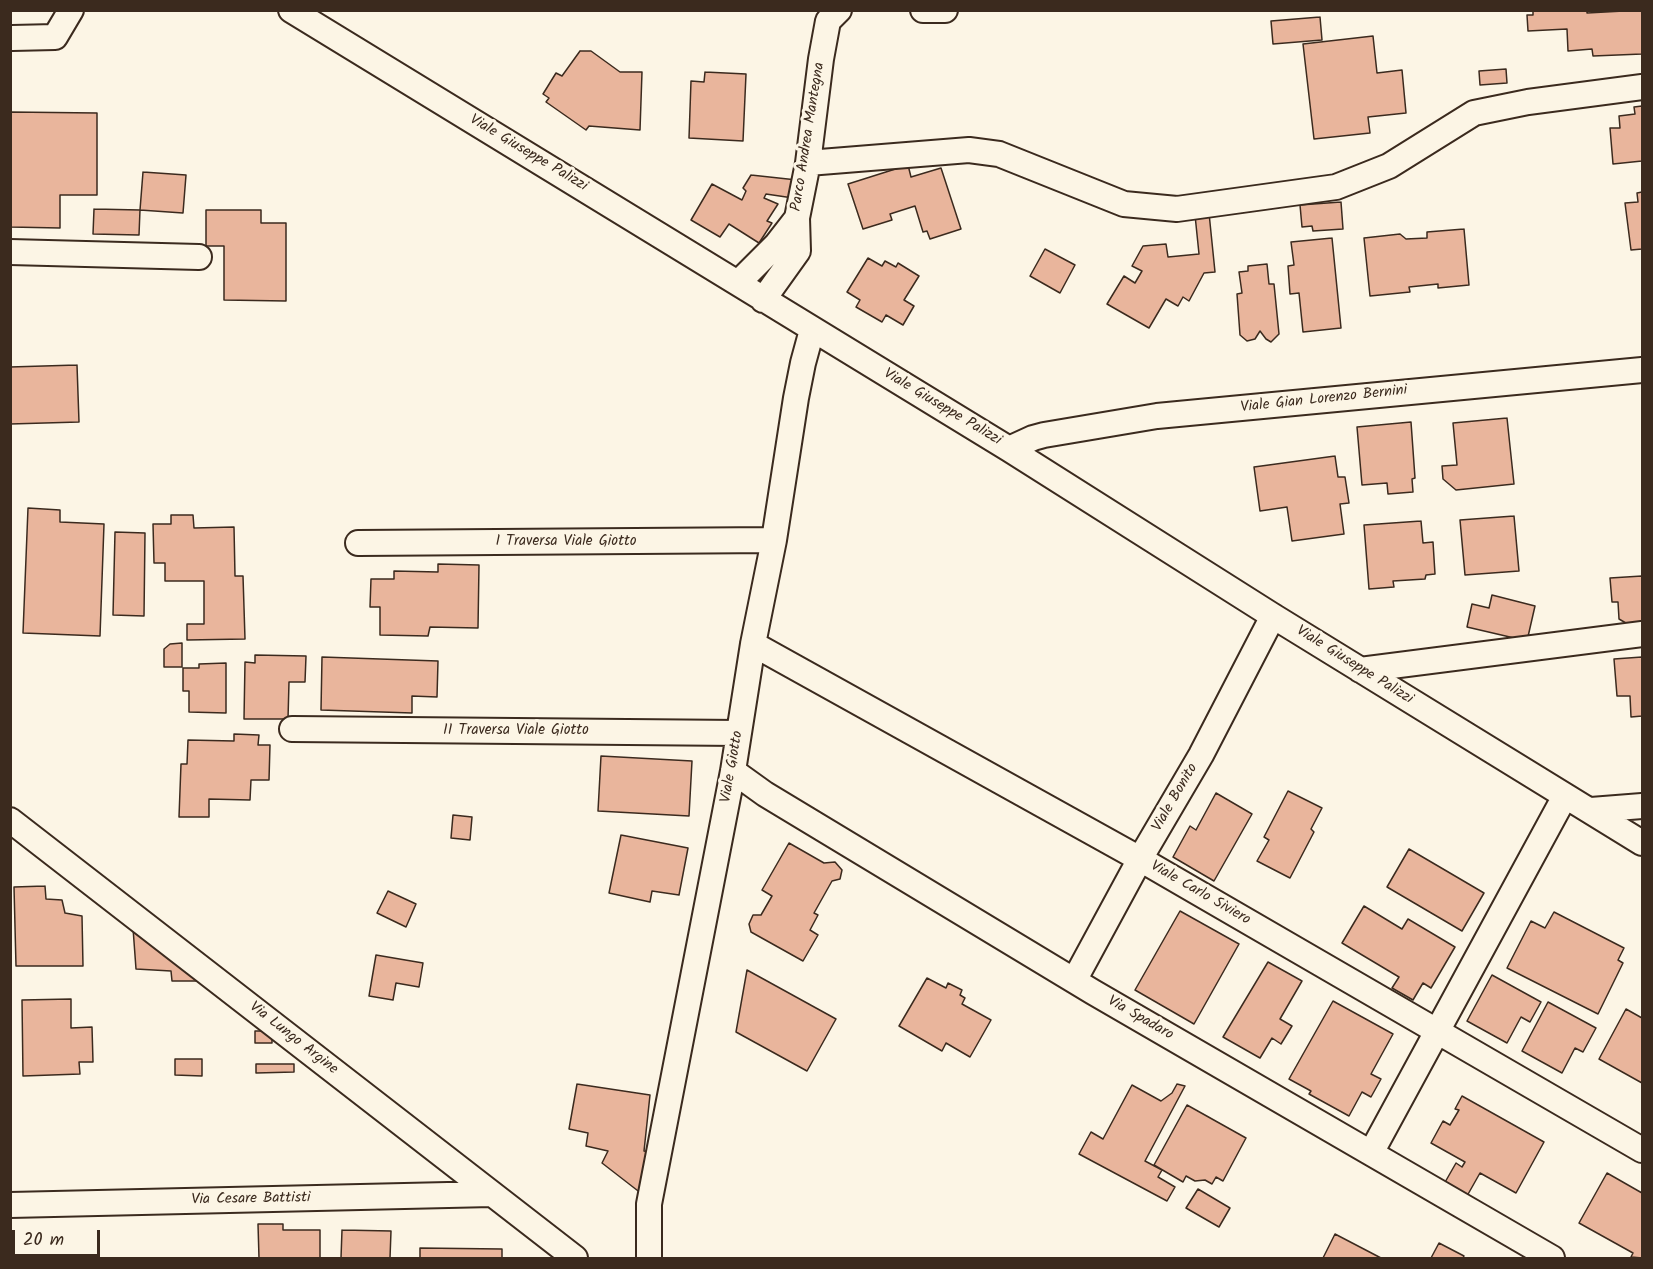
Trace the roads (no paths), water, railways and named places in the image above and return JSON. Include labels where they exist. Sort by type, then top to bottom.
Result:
[{"type":"street","points":[[12,39],[55,37],[70,10]]},
{"type":"street","name":"Viale Giuseppe Palizzi","points":[[291,10],[739,282],[763,300],[1009,449],[1273,616],[1642,843]]},
{"type":"street","name":"Parco Andrea Mantegna","points":[[739,282],[776,245],[797,218],[808,163],[828,21],[839,10]]},
{"type":"street","points":[[923,10],[945,10]]},
{"type":"street","points":[[808,163],[969,150],[999,154],[1124,204],[1177,209],[1336,188],[1389,166],[1474,113],[1528,102],[1642,87]]},
{"type":"street","points":[[763,300],[798,251],[797,218]]},
{"type":"street","points":[[10,252],[199,257]]},
{"type":"street","name":"Viale Giotto","points":[[649,1258],[649,1204],[733,771],[753,644],[774,540],[796,398],[812,330]]},
{"type":"street","name":"Viale Gian Lorenzo Bernini","points":[[1009,449],[1044,435],[1157,416],[1642,370]]},
{"type":"street","name":"I Traversa Viale Giotto","points":[[358,543],[774,540]]},
{"type":"street","name":"Viale Bonito","points":[[1075,979],[1140,859],[1201,755],[1273,616]]},
{"type":"street","points":[[1360,670],[1642,634]]},
{"type":"street","name":"Viale Carlo Siviero","points":[[753,644],[1140,859],[1642,1150]]},
{"type":"street","name":"II Traversa Viale Giotto","points":[[292,729],[739,733]]},
{"type":"street","name":"Via Spadaro","points":[[733,771],[765,794],[1075,979],[1552,1258]]},
{"type":"street","points":[[1371,1153],[1565,796]]},
{"type":"street","points":[[1591,810],[1642,806]]},
{"type":"street","name":"Via Lungo Argine","points":[[10,820],[575,1258]]},
{"type":"street","name":"Via Cesare Battisti","points":[[10,1205],[492,1194]]}]
